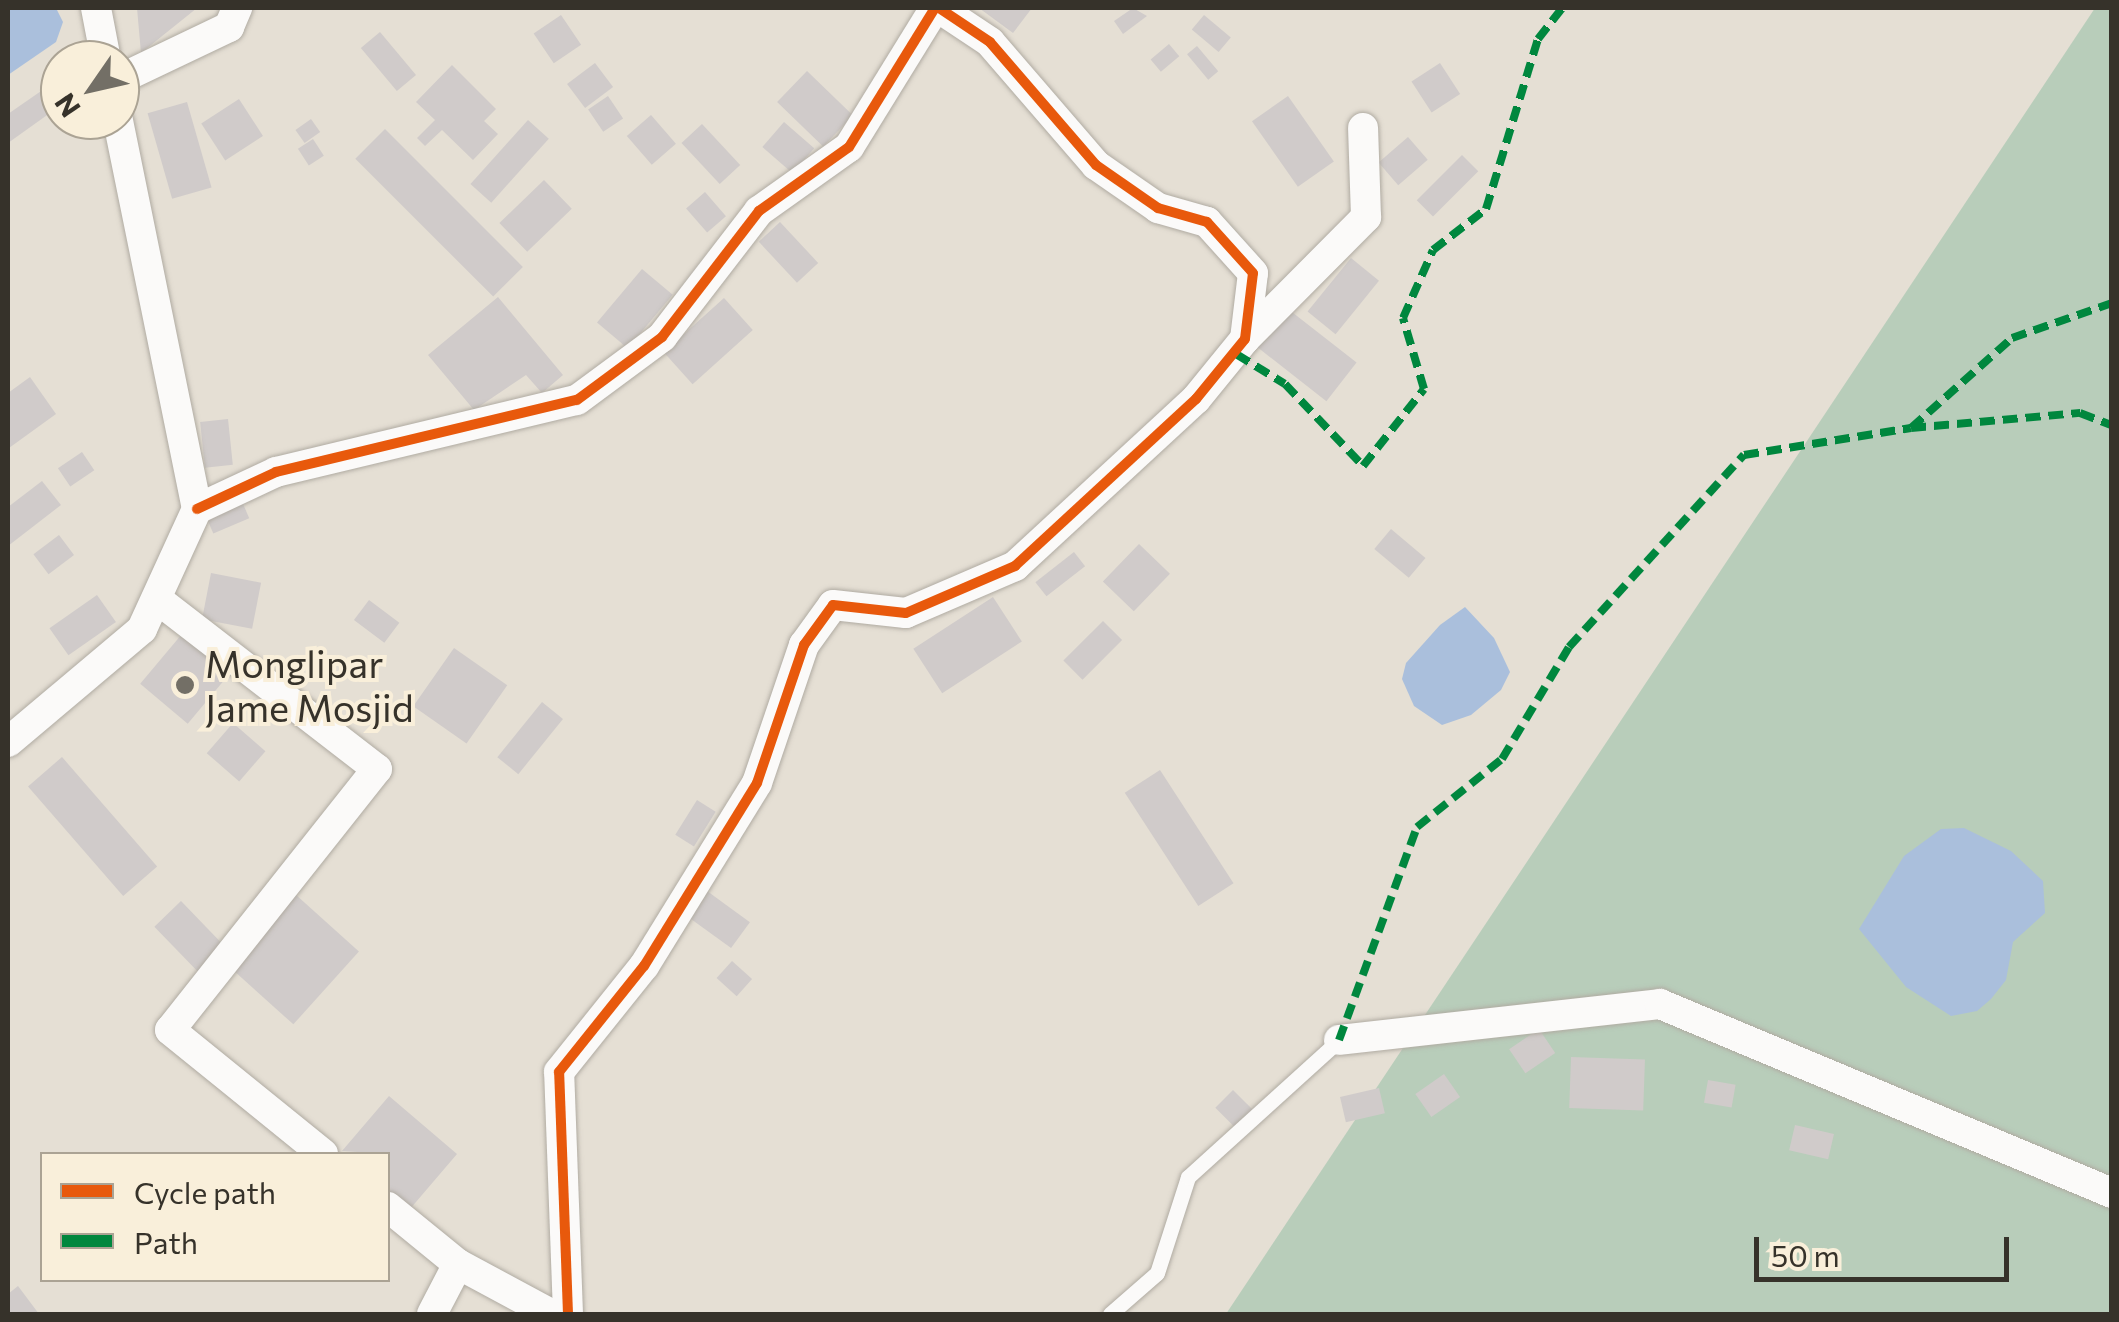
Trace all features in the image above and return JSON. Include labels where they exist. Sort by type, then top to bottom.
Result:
[{"type":"street","points":[[96,8],[102,40]]},
{"type":"street","points":[[140,70],[230,27],[236,8]]},
{"type":"street","points":[[197,509],[276,472],[577,400],[662,337],[760,211],[849,147],[937,8],[990,42],[1096,165],[1158,208],[1207,222],[1253,273],[1244,340]]},
{"type":"street","points":[[568,1314],[559,1072],[644,966],[757,783],[804,645],[833,605],[906,613],[1015,566],[1196,399],[1244,340],[1366,217],[1363,128]]},
{"type":"street","points":[[8,742],[142,629],[197,509],[122,140]]},
{"type":"street","points":[[157,599],[377,769],[170,1030],[321,1152]]},
{"type":"street","points":[[1339,1040],[1660,1004],[2112,1193]]},
{"type":"street","points":[[390,1209],[458,1264],[551,1314]]},
{"type":"street","points":[[432,1314],[458,1264]]},
{"type":"lane","points":[[1110,1314],[1157,1273],[1188,1177],[1339,1040]]},
{"type":"green space","points":[[2095,8],[2111,8],[2111,1314],[1226,1314]]},
{"type":"water","points":[[8,8],[56,8],[63,22],[57,40],[40,40],[40,53],[8,75]]},
{"type":"water","points":[[1465,607],[1494,638],[1510,672],[1501,690],[1471,715],[1442,725],[1414,706],[1402,679],[1406,663],[1440,625]]},
{"type":"water","points":[[1964,828],[2011,851],[2043,881],[2045,913],[2013,942],[2006,980],[1991,999],[1977,1011],[1951,1016],[1906,987],[1859,929],[1904,856],[1941,829]]},
{"type":"building","points":[[137,8],[197,8],[141,53]]},
{"type":"building","points":[[979,8],[1032,8],[1013,33]]},
{"type":"building","points":[[1133,8],[1147,16],[1123,34],[1114,21]]},
{"type":"building","points":[[561,15],[581,45],[554,63],[534,33]]},
{"type":"building","points":[[1204,15],[1231,37],[1219,52],[1192,30]]},
{"type":"building","points":[[380,32],[416,75],[397,91],[361,48]]},
{"type":"building","points":[[1169,44],[1179,56],[1161,72],[1151,59]]},
{"type":"building","points":[[1197,46],[1218,71],[1208,80],[1187,54]]},
{"type":"building","points":[[595,63],[613,87],[585,108],[567,84]]},
{"type":"building","points":[[1440,63],[1460,94],[1432,113],[1411,82]]},
{"type":"building","points":[[452,65],[496,109],[484,121],[498,134],[473,160],[442,130],[425,146],[417,138],[435,120],[416,102]]},
{"type":"building","points":[[807,71],[853,115],[823,146],[777,102]]},
{"type":"building","points":[[40,92],[40,120],[8,143],[8,114]]},
{"type":"building","points":[[608,96],[623,118],[603,132],[588,109]]},
{"type":"building","points":[[1288,96],[1334,162],[1298,187],[1252,121]]},
{"type":"building","points":[[239,99],[263,136],[225,160],[201,124]]},
{"type":"building","points":[[187,102],[212,188],[172,199],[148,113]]},
{"type":"building","points":[[651,115],[676,144],[652,165],[627,136]]},
{"type":"building","points":[[311,119],[320,132],[305,143],[295,130]]},
{"type":"building","points":[[528,120],[549,139],[491,203],[470,184]]},
{"type":"building","points":[[784,122],[814,148],[793,173],[762,147]]},
{"type":"building","points":[[702,124],[740,165],[720,184],[682,143]]},
{"type":"building","points":[[385,129],[523,267],[493,297],[355,159]]},
{"type":"building","points":[[1408,137],[1428,160],[1398,185],[1379,163]]},
{"type":"building","points":[[313,139],[324,156],[309,166],[298,149]]},
{"type":"building","points":[[1462,155],[1478,171],[1433,217],[1417,200]]},
{"type":"building","points":[[544,180],[572,209],[527,252],[499,223]]},
{"type":"building","points":[[705,192],[726,216],[707,233],[686,208]]},
{"type":"building","points":[[780,222],[818,263],[797,283],[759,242]]},
{"type":"building","points":[[1351,258],[1379,281],[1336,334],[1308,312]]},
{"type":"building","points":[[642,269],[673,295],[628,348],[597,323]]},
{"type":"building","points":[[498,297],[563,375],[542,393],[526,375],[474,410],[428,355]]},
{"type":"building","points":[[724,298],[753,330],[693,384],[664,352]]},
{"type":"building","points":[[1288,309],[1357,363],[1326,401],[1258,348]]},
{"type":"building","points":[[30,377],[56,414],[9,448],[8,393]]},
{"type":"building","points":[[228,419],[233,465],[205,468],[200,422]]},
{"type":"building","points":[[82,452],[94,470],[70,486],[58,468]]},
{"type":"building","points":[[42,481],[61,505],[8,546],[8,507]]},
{"type":"building","points":[[241,499],[249,518],[213,534],[205,514]]},
{"type":"building","points":[[1391,529],[1425,558],[1409,578],[1374,549]]},
{"type":"building","points":[[59,535],[74,555],[48,574],[33,554]]},
{"type":"building","points":[[1139,544],[1170,574],[1134,611],[1103,581]]},
{"type":"building","points":[[1074,552],[1085,566],[1046,596],[1035,582]]},
{"type":"building","points":[[211,573],[261,583],[252,629],[202,619]]},
{"type":"building","points":[[97,595],[116,622],[68,655],[49,628]]},
{"type":"building","points":[[993,597],[1022,641],[942,693],[913,649]]},
{"type":"building","points":[[369,600],[399,623],[384,643],[354,620]]},
{"type":"building","points":[[1103,621],[1122,640],[1082,680],[1063,661]]},
{"type":"building","points":[[182,634],[229,674],[188,724],[140,684]]},
{"type":"building","points":[[454,648],[507,685],[467,743],[413,706]]},
{"type":"building","points":[[542,702],[563,719],[518,774],[497,757]]},
{"type":"building","points":[[233,723],[265,751],[239,781],[207,753]]},
{"type":"building","points":[[62,757],[157,866],[123,896],[28,787]]},
{"type":"building","points":[[1160,770],[1234,883],[1198,906],[1125,793]]},
{"type":"building","points":[[697,800],[716,812],[694,846],[675,835]]},
{"type":"building","points":[[707,891],[750,922],[731,948],[688,917]]},
{"type":"building","points":[[295,894],[359,952],[293,1024],[229,967]]},
{"type":"building","points":[[181,901],[229,951],[202,976],[154,927]]},
{"type":"building","points":[[732,961],[752,979],[737,996],[717,978]]},
{"type":"building","points":[[1539,1029],[1555,1053],[1525,1073],[1509,1049]]},
{"type":"building","points":[[1571,1057],[1645,1060],[1643,1111],[1569,1108]]},
{"type":"building","points":[[1444,1074],[1460,1097],[1431,1117],[1415,1094]]},
{"type":"building","points":[[1708,1080],[1736,1085],[1732,1108],[1704,1103]]},
{"type":"building","points":[[1379,1088],[1385,1113],[1346,1122],[1340,1097]]},
{"type":"building","points":[[1233,1090],[1253,1110],[1235,1127],[1215,1108]]},
{"type":"building","points":[[389,1096],[457,1154],[410,1209],[390,1192],[390,1152],[342,1151]]},
{"type":"building","points":[[1795,1125],[1834,1134],[1828,1159],[1789,1150]]},
{"type":"building","points":[[18,1286],[39,1314],[8,1314],[8,1294]]},
{"type":"marked path","points":[[1236,354],[1285,384],[1363,466],[1424,389],[1403,318],[1433,250],[1486,209],[1538,39],[1562,8]]},
{"type":"marked path","points":[[1911,428],[2012,338],[2112,303]]},
{"type":"marked path","points":[[1339,1040],[1417,827],[1502,759],[1569,647],[1744,455],[1911,428],[2080,413],[2112,425]]},
{"type":"cycle path","points":[[197,509],[276,472],[577,400],[662,337],[759,211],[849,147],[935,8]]},
{"type":"cycle path","points":[[568,1314],[559,1072],[644,966],[757,783],[804,645],[833,605],[906,613],[1015,566],[1196,399],[1245,339],[1253,273],[1207,222],[1158,208],[1096,165],[990,42],[939,8]]},
{"type":"place","name":"Monglipar Jame Mosjid","points":[[185,685]]}]
